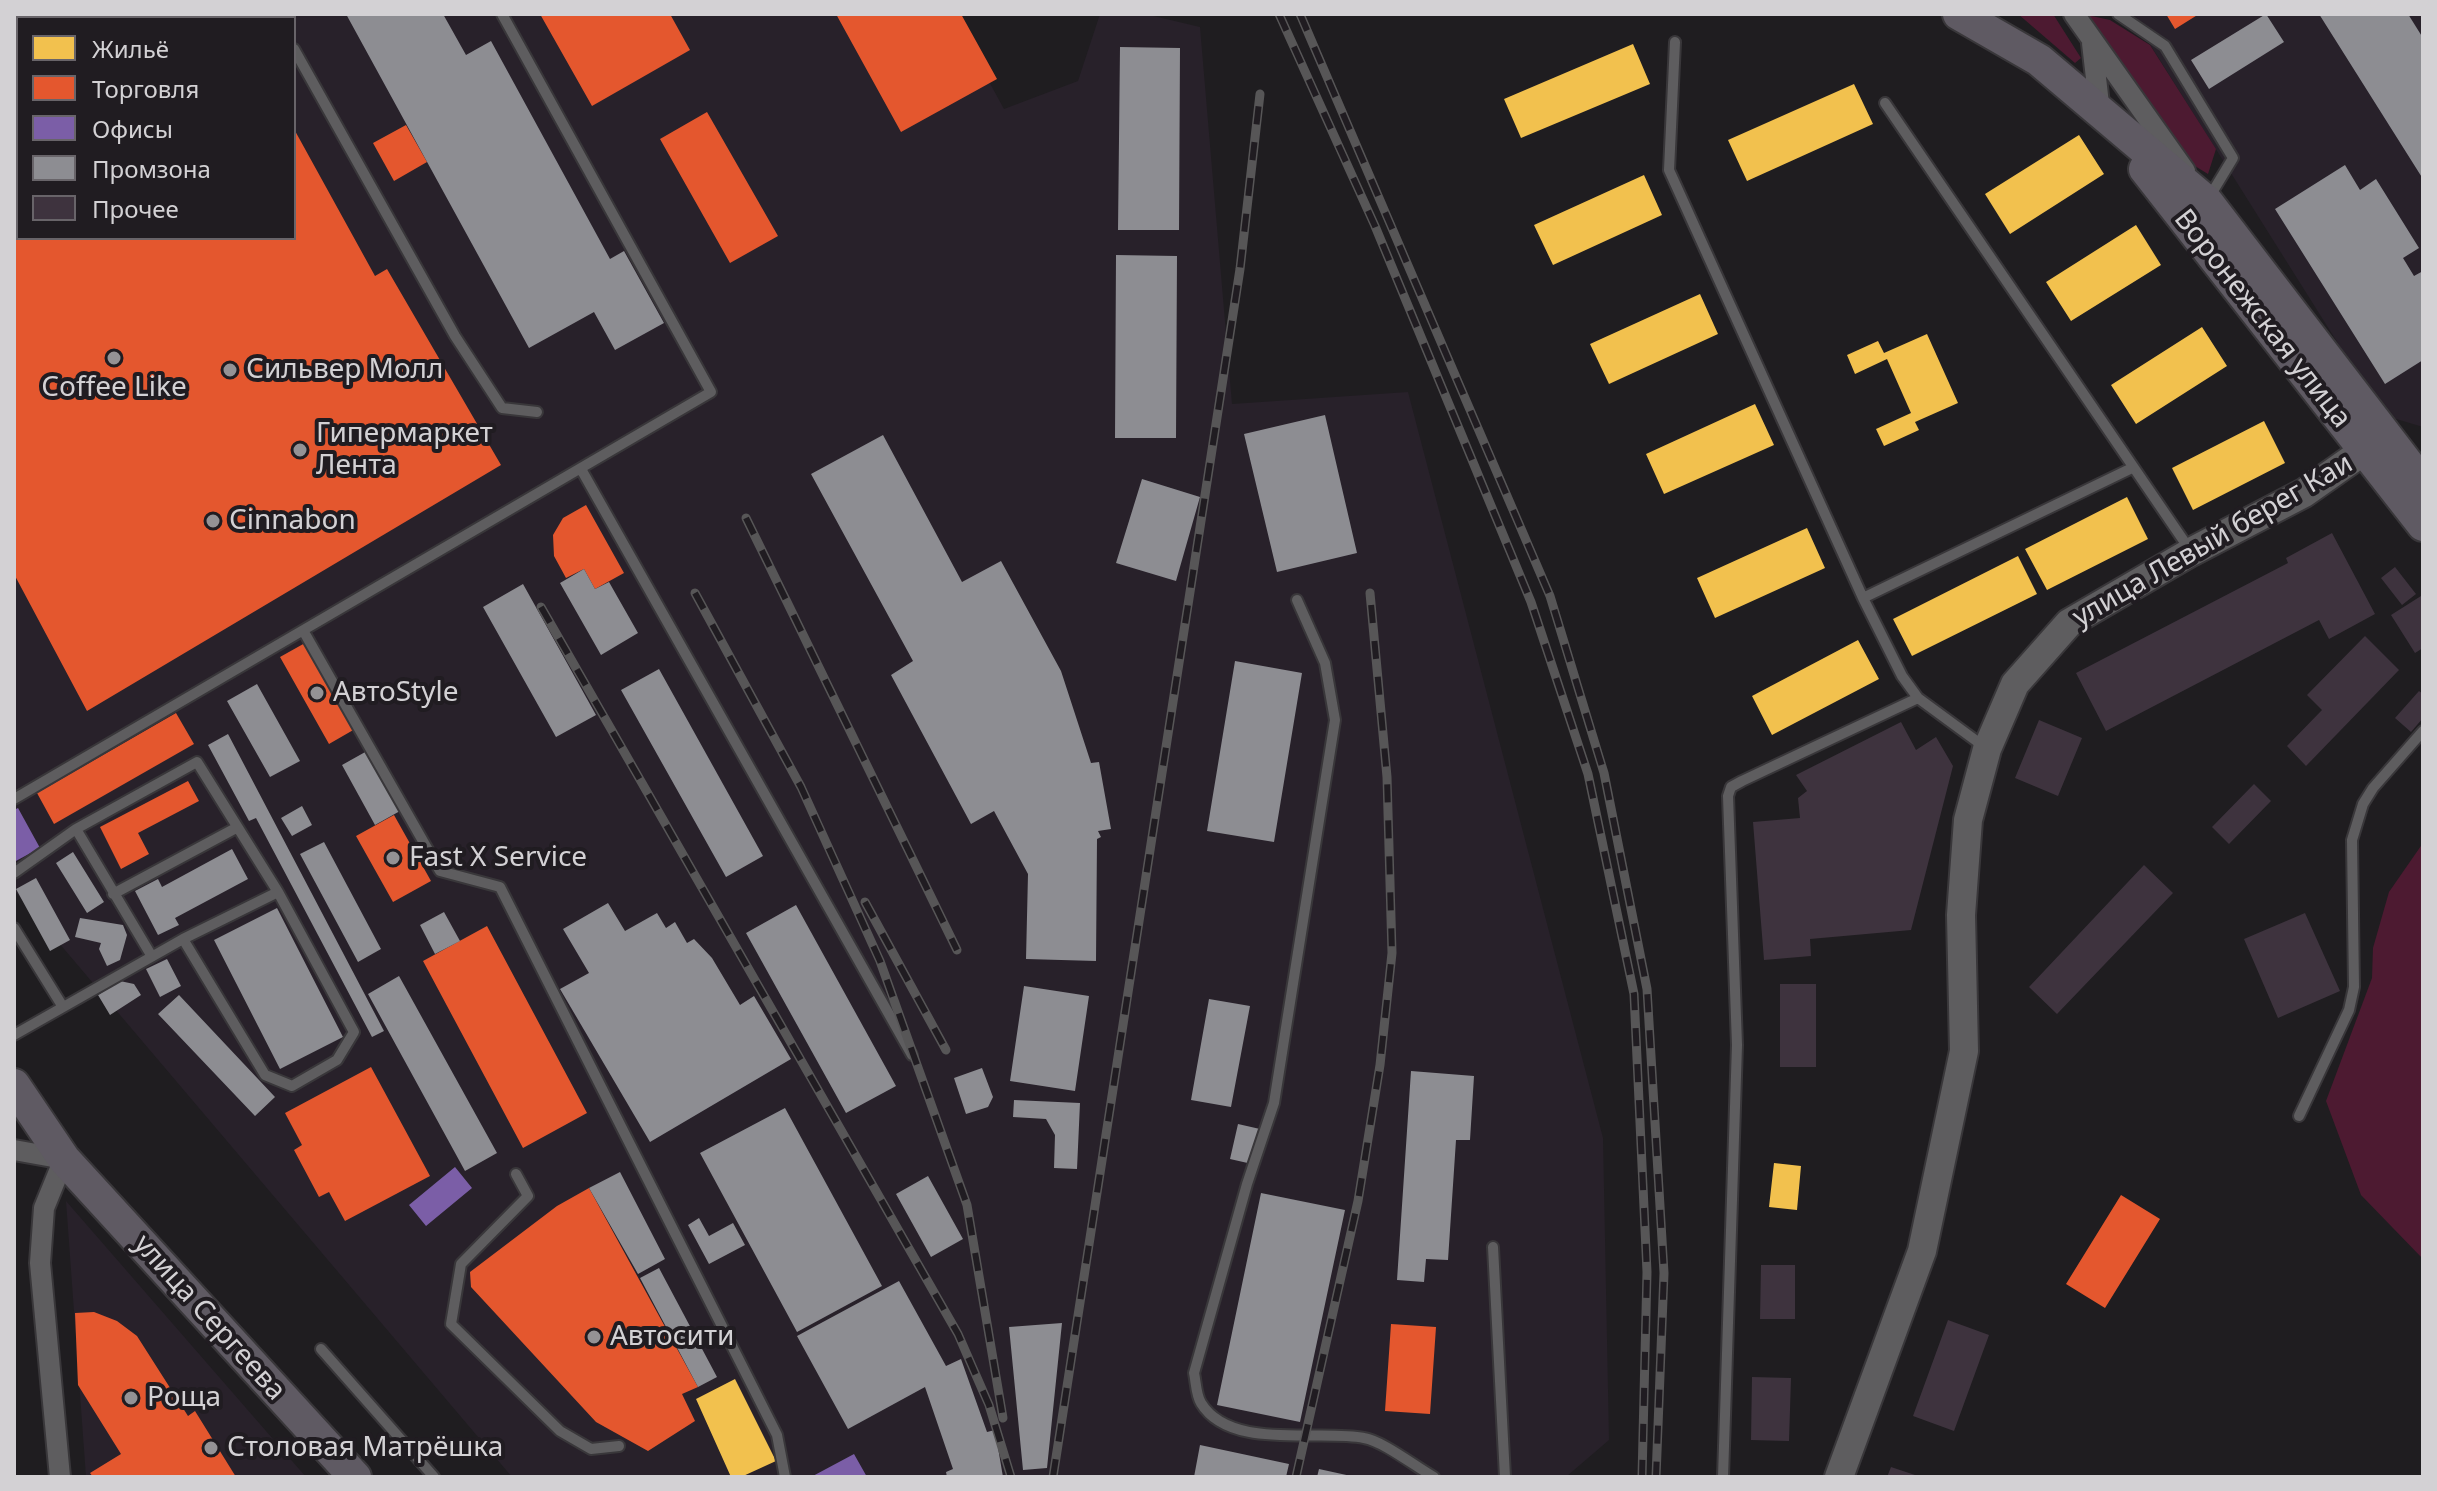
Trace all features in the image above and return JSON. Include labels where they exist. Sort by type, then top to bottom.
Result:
[{"type":"main road","points":[[1959,14],[2039,60],[2100,113]]},
{"type":"main road","name":"Воронежская улица","points":[[2100,113],[2207,202],[2375,444],[2423,525]]},
{"type":"main road","name":"Воронежская улица","points":[[2100,113],[2230,274],[2375,444],[2423,484]]},
{"type":"main road","name":"улица Сергеева","points":[[14,1085],[64,1159],[355,1477]]},
{"type":"street","points":[[2074,14],[2207,202]]},
{"type":"street","points":[[2091,39],[2100,113]]},
{"type":"street","name":"улица Левый берег Каи","points":[[1839,1477],[1922,1251],[1964,1051],[1961,915],[1968,820],[1987,749],[2015,684],[2069,623],[2191,552],[2304,493],[2375,444]]},
{"type":"street","points":[[14,1150],[64,1159],[44,1208],[40,1263],[60,1477]]},
{"type":"lane","points":[[14,799],[711,392],[502,14]]},
{"type":"lane","points":[[2118,14],[2165,46],[2233,158],[2207,202]]},
{"type":"lane","points":[[1675,42],[1669,170],[1863,598],[1902,676],[1918,698],[1987,749]]},
{"type":"lane","points":[[296,53],[455,336],[502,408],[537,412]]},
{"type":"lane","points":[[1885,103],[2191,552]]},
{"type":"lane","points":[[1863,598],[2132,468]]},
{"type":"lane","points":[[581,469],[912,1055]]},
{"type":"lane","points":[[1297,600],[1325,663],[1335,720],[1274,1103],[1247,1184],[1194,1373],[1199,1400],[1211,1416],[1239,1429],[1305,1438],[1366,1438],[1434,1477]]},
{"type":"lane","points":[[304,632],[440,871],[500,887],[777,1435],[785,1477]]},
{"type":"lane","points":[[1723,1477],[1737,1045],[1728,796],[1731,787],[1742,781],[1918,698]]},
{"type":"lane","points":[[2299,1116],[2349,1010],[2354,987],[2352,840],[2363,804],[2423,731]]},
{"type":"lane","points":[[14,873],[76,829],[197,762],[278,892],[354,1032],[337,1060],[292,1086],[265,1075],[183,939]]},
{"type":"lane","points":[[113,894],[236,828]]},
{"type":"lane","points":[[76,829],[151,955]]},
{"type":"lane","points":[[14,1035],[151,955],[278,892]]},
{"type":"lane","points":[[14,928],[63,1007]]},
{"type":"lane","points":[[516,1174],[528,1196],[461,1264],[451,1324],[560,1431],[591,1449],[619,1446]]},
{"type":"lane","points":[[1493,1247],[1505,1477]]},
{"type":"lane","points":[[321,1349],[434,1477]]},
{"type":"shaded area","points":[[14,14],[952,14],[1004,109],[1078,81],[1100,14],[1145,14],[1200,27],[1232,404],[1408,392],[1603,1138],[1609,1440],[1567,1476],[512,1477],[14,890]]},
{"type":"shaded area","points":[[2018,14],[2053,14],[2081,58],[2075,63]]},
{"type":"shaded area","points":[[2131,14],[2423,14],[2423,427],[2383,415]]},
{"type":"shaded area","points":[[2087,15],[2110,20],[2150,45],[2216,149],[2208,174],[2190,163]]},
{"type":"shaded area","points":[[2423,843],[2423,1259],[2361,1195],[2326,1101],[2372,978],[2373,948],[2389,892]]},
{"type":"shaded area","points":[[66,1201],[306,1477],[86,1477]]},
{"type":"building: Жильё","points":[[1633,44],[1650,84],[1521,138],[1504,99]]},
{"type":"building: Жильё","points":[[1854,84],[1873,124],[1747,181],[1728,140]]},
{"type":"building: Жильё","points":[[2079,135],[2104,174],[2010,234],[1985,194]]},
{"type":"building: Жильё","points":[[1644,175],[1662,215],[1553,265],[1534,225]]},
{"type":"building: Жильё","points":[[2136,225],[2161,265],[2071,321],[2046,282]]},
{"type":"building: Жильё","points":[[1700,294],[1718,334],[1609,384],[1590,344]]},
{"type":"building: Жильё","points":[[2202,327],[2227,366],[2136,424],[2111,385]]},
{"type":"building: Жильё","points":[[1927,334],[1958,403],[1915,422],[1919,430],[1884,446],[1876,429],[1911,413],[1887,359],[1855,374],[1847,355],[1878,341],[1884,353]]},
{"type":"building: Жильё","points":[[1755,404],[1774,445],[1664,494],[1646,454]]},
{"type":"building: Жильё","points":[[2264,421],[2285,463],[2193,510],[2172,468]]},
{"type":"building: Жильё","points":[[2127,497],[2148,539],[2047,590],[2025,549]]},
{"type":"building: Жильё","points":[[1807,528],[1825,568],[1715,618],[1697,578]]},
{"type":"building: Жильё","points":[[2018,556],[2037,594],[1912,656],[1893,619]]},
{"type":"building: Жильё","points":[[1858,640],[1879,679],[1772,735],[1752,696]]},
{"type":"building: Жильё","points":[[1774,1163],[1801,1166],[1797,1210],[1769,1207]]},
{"type":"building: Жильё","points":[[735,1379],[776,1461],[741,1477],[731,1477],[696,1399]]},
{"type":"building: Торговля","name":"Сильвер Молл","points":[[14,14],[231,14],[16,16],[16,240],[296,240],[296,133],[375,276],[387,269],[501,465],[87,711],[14,574]]},
{"type":"building: Торговля","points":[[540,14],[670,14],[690,50],[592,106]]},
{"type":"building: Торговля","points":[[836,14],[961,14],[997,79],[901,132]]},
{"type":"building: Торговля","points":[[2166,14],[2199,14],[2175,29]]},
{"type":"building: Торговля","points":[[707,112],[778,236],[730,263],[660,139]]},
{"type":"building: Торговля","points":[[406,125],[427,162],[394,181],[373,143]]},
{"type":"building: Торговля","points":[[586,505],[624,573],[595,589],[584,569],[566,578],[554,556],[553,535],[563,518]]},
{"type":"building: Торговля","name":"АвтоStyle","points":[[305,643],[355,729],[329,744],[280,657]]},
{"type":"building: Торговля","points":[[176,713],[194,744],[54,824],[37,793]]},
{"type":"building: Торговля","points":[[188,781],[199,801],[138,833],[149,854],[121,869],[100,827]]},
{"type":"building: Торговля","name":"Fast X Service","points":[[394,815],[431,881],[393,902],[356,836]]},
{"type":"building: Торговля","points":[[487,926],[587,1113],[523,1148],[423,961]]},
{"type":"building: Торговля","points":[[371,1067],[430,1176],[345,1221],[329,1192],[319,1197],[294,1150],[302,1145],[285,1113]]},
{"type":"building: Торговля","name":"Автосити","points":[[589,1188],[698,1387],[682,1394],[695,1421],[648,1451],[596,1422],[471,1287],[470,1272],[557,1206]]},
{"type":"building: Торговля","points":[[2121,1195],[2160,1219],[2105,1308],[2066,1284]]},
{"type":"building: Торговля","name":"Роща","points":[[94,1312],[117,1321],[137,1336],[188,1416],[195,1411],[236,1477],[93,1477],[90,1473],[121,1454],[78,1385],[75,1313]]},
{"type":"building: Торговля","points":[[1391,1324],[1436,1327],[1430,1414],[1385,1411]]},
{"type":"building: Офисы","points":[[18,808],[40,848],[14,862],[14,810]]},
{"type":"building: Офисы","points":[[455,1167],[472,1188],[426,1226],[409,1205]]},
{"type":"building: Офисы","points":[[854,1454],[867,1477],[811,1477]]},
{"type":"building: Промзона","points":[[346,14],[443,14],[466,55],[491,41],[610,259],[624,251],[664,323],[615,350],[594,312],[529,348]]},
{"type":"building: Промзона","points":[[2266,14],[2284,42],[2209,89],[2191,60]]},
{"type":"building: Промзона","points":[[2319,14],[2408,14],[2423,38],[2423,179]]},
{"type":"building: Промзона","points":[[1120,47],[1180,48],[1179,230],[1118,230]]},
{"type":"building: Промзона","points":[[2345,165],[2360,190],[2376,179],[2419,248],[2403,258],[2414,276],[2423,271],[2423,360],[2385,384],[2275,209]]},
{"type":"building: Промзона","points":[[1116,255],[1177,256],[1176,438],[1115,438]]},
{"type":"building: Промзона","points":[[1325,415],[1357,553],[1277,572],[1244,434]]},
{"type":"building: Промзона","points":[[883,435],[962,582],[1001,561],[1061,671],[1091,763],[1099,762],[1111,829],[1098,831],[1101,837],[1097,839],[1096,961],[1026,959],[1028,874],[994,811],[971,824],[891,675],[913,661],[811,474]]},
{"type":"building: Промзона","points":[[1142,479],[1200,497],[1176,581],[1116,563]]},
{"type":"building: Промзона","points":[[584,569],[595,589],[609,582],[638,633],[601,655],[560,583]]},
{"type":"building: Промзона","points":[[523,584],[596,715],[556,737],[483,607]]},
{"type":"building: Промзона","points":[[1235,661],[1302,673],[1274,842],[1207,831]]},
{"type":"building: Промзона","points":[[659,669],[763,856],[726,877],[621,690]]},
{"type":"building: Промзона","points":[[257,684],[300,761],[270,777],[227,701]]},
{"type":"building: Промзона","points":[[228,734],[384,1031],[372,1037],[256,818],[249,821],[208,745]]},
{"type":"building: Промзона","points":[[367,751],[400,811],[375,825],[342,765]]},
{"type":"building: Промзона","points":[[302,806],[312,825],[292,836],[281,818]]},
{"type":"building: Промзона","points":[[324,842],[381,949],[358,962],[300,854]]},
{"type":"building: Промзона","points":[[232,849],[248,879],[175,918],[179,925],[158,935],[135,891],[158,879],[162,887]]},
{"type":"building: Промзона","points":[[73,852],[104,902],[87,913],[56,863]]},
{"type":"building: Промзона","points":[[36,878],[70,940],[50,951],[16,889]]},
{"type":"building: Промзона","points":[[608,903],[625,931],[657,913],[666,928],[675,922],[687,943],[694,939],[712,958],[740,1005],[754,996],[791,1059],[650,1142],[560,989],[589,973],[563,929]]},
{"type":"building: Промзона","points":[[796,905],[896,1086],[846,1113],[746,933]]},
{"type":"building: Промзона","points":[[277,908],[343,1037],[280,1069],[214,940]]},
{"type":"building: Промзона","points":[[444,912],[460,941],[435,954],[420,925]]},
{"type":"building: Промзона","points":[[80,918],[123,925],[127,935],[120,960],[107,966],[99,949],[101,943],[75,937]]},
{"type":"building: Промзона","points":[[167,959],[181,986],[160,997],[146,969]]},
{"type":"building: Промзона","points":[[399,976],[497,1153],[465,1171],[368,994]]},
{"type":"building: Промзона","points":[[120,981],[134,984],[141,995],[110,1015],[98,995]]},
{"type":"building: Промзона","points":[[1024,986],[1089,996],[1075,1091],[1010,1081]]},
{"type":"building: Промзона","points":[[179,995],[275,1097],[255,1116],[158,1014]]},
{"type":"building: Промзона","points":[[1209,999],[1250,1006],[1231,1107],[1191,1100]]},
{"type":"building: Промзона","points":[[982,1068],[993,1097],[988,1107],[966,1114],[954,1078]]},
{"type":"building: Промзона","points":[[1411,1071],[1474,1076],[1470,1140],[1456,1140],[1448,1260],[1426,1259],[1424,1282],[1397,1280]]},
{"type":"building: Промзона","points":[[1014,1100],[1080,1103],[1077,1169],[1054,1168],[1055,1135],[1046,1119],[1013,1117]]},
{"type":"building: Промзона","points":[[785,1108],[882,1286],[797,1332],[700,1153]]},
{"type":"building: Промзона","points":[[1238,1124],[1260,1129],[1252,1164],[1230,1159]]},
{"type":"building: Промзона","points":[[620,1172],[665,1259],[638,1274],[589,1188]]},
{"type":"building: Промзона","points":[[928,1176],[963,1239],[931,1257],[896,1194]]},
{"type":"building: Промзона","points":[[1261,1193],[1345,1210],[1300,1422],[1217,1405]]},
{"type":"building: Промзона","points":[[699,1218],[709,1236],[733,1223],[745,1245],[709,1264],[688,1225]]},
{"type":"building: Промзона","points":[[659,1268],[717,1377],[698,1387],[640,1278]]},
{"type":"building: Промзона","points":[[899,1281],[946,1366],[961,1359],[987,1432],[995,1430],[1003,1477],[947,1477],[946,1472],[953,1469],[925,1387],[848,1429],[797,1336]]},
{"type":"building: Промзона","points":[[1062,1323],[1047,1468],[1023,1470],[1009,1327]]},
{"type":"building: Промзона","points":[[1200,1445],[1289,1464],[1286,1477],[1194,1477]]},
{"type":"building: Промзона","points":[[1319,1469],[1351,1476],[1317,1477]]},
{"type":"building: Прочее","points":[[2332,533],[2375,614],[2329,639],[2319,620],[2106,731],[2076,673],[2288,563],[2286,558]]},
{"type":"building: Прочее","points":[[2395,567],[2416,594],[2402,605],[2381,578]]},
{"type":"building: Прочее","points":[[2421,596],[2423,648],[2415,653],[2391,615]]},
{"type":"building: Прочее","points":[[2365,636],[2399,670],[2306,766],[2287,746],[2322,710],[2307,695]]},
{"type":"building: Прочее","points":[[2419,691],[2423,694],[2423,718],[2411,732],[2395,718]]},
{"type":"building: Прочее","points":[[2039,720],[2082,738],[2058,796],[2015,778]]},
{"type":"building: Прочее","points":[[1901,722],[1916,750],[1936,737],[1953,766],[1911,930],[1810,939],[1811,956],[1764,960],[1753,822],[1800,818],[1798,798],[1807,791],[1796,775]]},
{"type":"building: Прочее","points":[[2254,784],[2271,801],[2229,844],[2212,827]]},
{"type":"building: Прочее","points":[[2144,865],[2173,893],[2057,1014],[2029,987]]},
{"type":"building: Прочее","points":[[2305,913],[2340,991],[2278,1018],[2244,939]]},
{"type":"building: Прочее","points":[[1780,984],[1816,984],[1816,1067],[1780,1067]]},
{"type":"building: Прочее","points":[[1761,1265],[1795,1265],[1795,1319],[1760,1319]]},
{"type":"building: Прочее","points":[[1948,1320],[1989,1335],[1954,1431],[1913,1416]]},
{"type":"building: Прочее","points":[[1752,1377],[1791,1378],[1789,1441],[1751,1440]]},
{"type":"building: Прочее","points":[[1891,1467],[1918,1476],[1918,1477],[1887,1477]]},
{"type":"railway","points":[[1279,14],[1375,226],[1531,602],[1588,774],[1634,994],[1647,1272],[1642,1477]]},
{"type":"railway","points":[[1300,14],[1550,596],[1604,773],[1647,989],[1664,1273],[1656,1477]]},
{"type":"railway","points":[[1053,1477],[1240,269],[1260,94]]},
{"type":"railway","points":[[746,518],[957,950]]},
{"type":"railway","points":[[695,593],[801,787],[880,961],[967,1205],[1003,1418]]},
{"type":"railway","points":[[1296,1477],[1358,1201],[1380,1065],[1392,953],[1387,777],[1370,593]]},
{"type":"railway","points":[[541,607],[958,1334],[989,1405],[1011,1477]]},
{"type":"railway","points":[[865,902],[946,1050]]},
{"type":"place","name":"Coffee Like","points":[[114,358]]},
{"type":"place","name":"Сильвер Молл","points":[[230,370]]},
{"type":"place","name":"Гипермаркет Лента","points":[[300,450]]},
{"type":"place","name":"Cinnabon","points":[[213,521]]},
{"type":"place","name":"АвтоStyle","points":[[317,693]]},
{"type":"place","name":"Fast X Service","points":[[393,858]]},
{"type":"place","name":"Автосити","points":[[594,1337]]},
{"type":"place","name":"Роща","points":[[131,1398]]},
{"type":"place","name":"Столовая Матрёшка","points":[[211,1448]]}]
